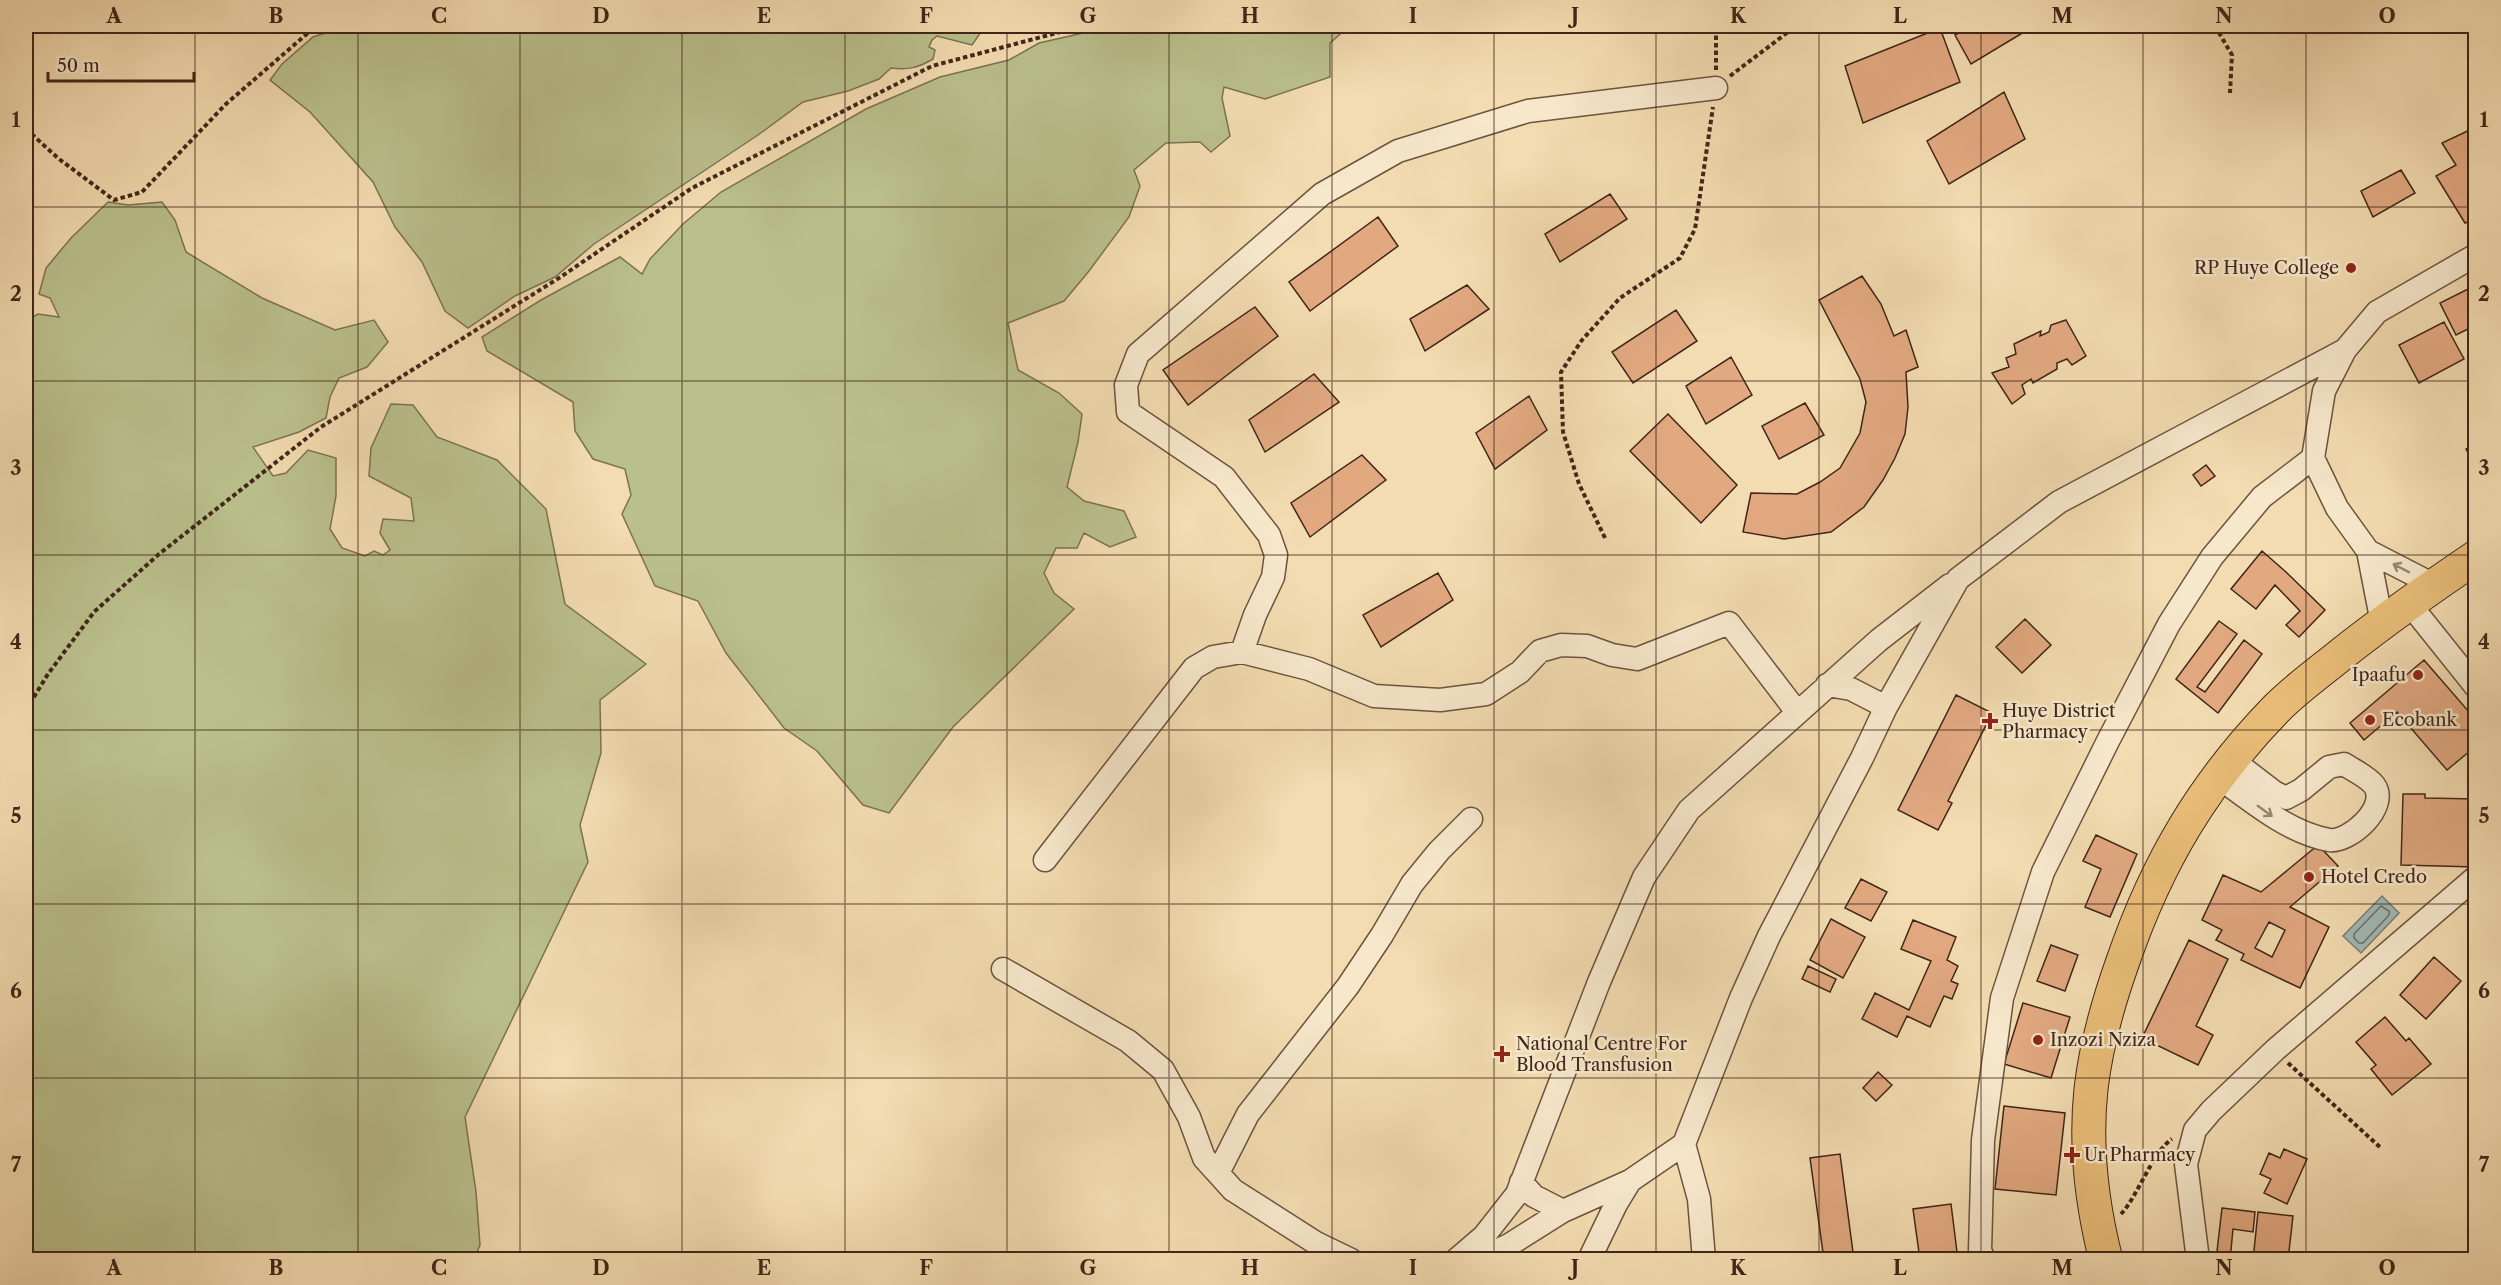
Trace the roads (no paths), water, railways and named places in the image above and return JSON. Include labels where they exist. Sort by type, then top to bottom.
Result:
[{"type":"highway","points":[[2103,1248],[2090,1159],[2091,1089],[2099,1037],[2134,929],[2157,874],[2184,825],[2224,768],[2279,707],[2421,593],[2475,557]]},
{"type":"street","points":[[1242,652],[1255,615],[1273,577],[1276,555],[1269,535],[1224,477],[1128,412],[1126,385],[1138,354],[1322,194],[1398,151],[1528,111],[1716,88]]},
{"type":"street","points":[[2475,255],[2377,312],[2345,350],[2324,391],[2313,458],[2337,508],[2368,551],[2421,593],[2475,687]]},
{"type":"street","points":[[1456,1260],[1484,1236],[1517,1194],[1599,982],[1644,878],[1689,810],[1879,640],[2059,502],[2345,350]]},
{"type":"street","points":[[1984,1260],[1980,1251],[1983,1140],[2002,998],[2043,872],[2169,624],[2212,557],[2262,497],[2313,458]]},
{"type":"street","points":[[2368,551],[2382,623]]},
{"type":"street","points":[[1481,1258],[1509,1245],[1563,1211],[1630,1181],[1684,1144],[1741,998],[1769,936],[1862,758],[1886,707],[1958,579]]},
{"type":"street","points":[[1045,860],[1194,668],[1213,657],[1242,652],[1309,669],[1374,696],[1440,700],[1486,694],[1520,672],[1540,651],[1562,645],[1587,646],[1612,655],[1637,659],[1729,623],[1797,712]]},
{"type":"street","points":[[1827,685],[1851,689],[1886,707]]},
{"type":"street","points":[[2344,764],[2374,785],[2378,795],[2377,805],[2367,820],[2354,831],[2332,840],[2309,834],[2272,817],[2224,768],[2286,798],[2301,790],[2329,767],[2344,764]]},
{"type":"street","points":[[1218,1173],[1248,1114],[1348,986],[1412,884],[1439,851],[1472,819]]},
{"type":"street","points":[[2198,1260],[2186,1164],[2195,1130],[2211,1110],[2275,1050],[2475,877]]},
{"type":"street","points":[[1003,969],[1128,1041],[1163,1070],[1189,1117],[1204,1158],[1233,1190],[1316,1243],[1351,1260]]},
{"type":"street","points":[[1684,1144],[1699,1199],[1704,1260]]},
{"type":"street","points":[[1589,1260],[1616,1204],[1630,1181]]},
{"type":"street","points":[[1521,1182],[1534,1196],[1563,1211]]},
{"type":"water","points":[[2382,896],[2399,913],[2361,953],[2343,936]]},
{"type":"place","name":"RP Huye College","points":[[2351,268]]},
{"type":"place","name":"Ipaafu","points":[[2418,675]]},
{"type":"place","name":"Ecobank","points":[[2370,720]]},
{"type":"place","name":"Huye District Pharmacy","points":[[1990,721]]},
{"type":"place","name":"Hotel Credo","points":[[2309,877]]},
{"type":"place","name":"Inzozi Nziza","points":[[2038,1040]]},
{"type":"place","name":"National Centre For Blood Transfusion","points":[[1502,1054]]},
{"type":"place","name":"Ur Pharmacy","points":[[2072,1155]]}]
